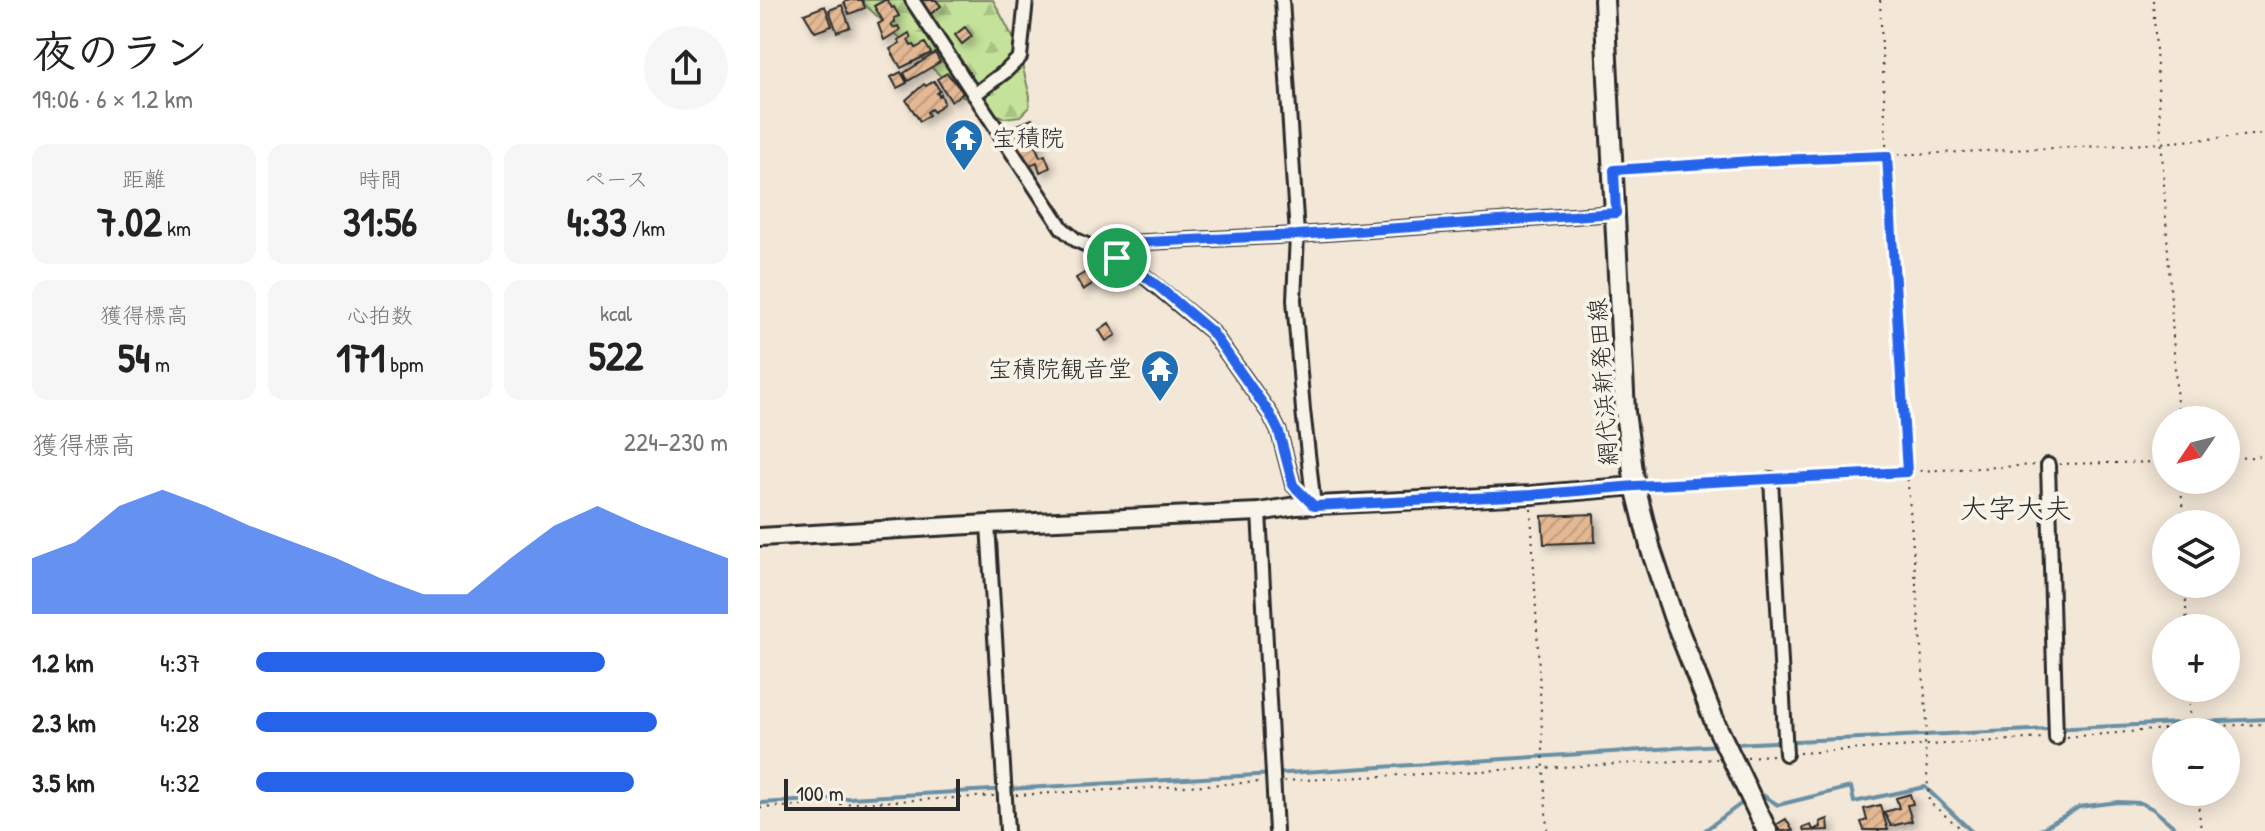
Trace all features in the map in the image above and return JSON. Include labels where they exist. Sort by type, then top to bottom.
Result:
[{"type":"main road","name":"網代浜新発田線","points":[[1604,0],[1625,412],[1635,486],[1651,550],[1673,616],[1708,706],[1767,831]]},
{"type":"street","points":[[912,0],[1062,228],[1076,240],[1117,258],[1150,280],[1212,332],[1270,414],[1279,432],[1293,485],[1314,506]]},
{"type":"street","points":[[974,95],[1020,57],[1026,0]]},
{"type":"street","points":[[1282,0],[1297,235],[1294,300],[1314,506]]},
{"type":"street","points":[[1117,258],[1125,243],[1297,235],[1616,213]]},
{"type":"street","points":[[2048,465],[2056,738]]},
{"type":"street","points":[[1771,479],[1786,754]]},
{"type":"street","points":[[760,537],[1259,512],[1296,506],[1531,495],[1635,486]]},
{"type":"street","points":[[1259,512],[1276,831]]},
{"type":"street","points":[[988,524],[1007,831]]},
{"type":"path","points":[[1880,0],[1907,472],[1927,722],[1925,744],[1929,802],[1964,831]]},
{"type":"path","points":[[2153,0],[2177,406]]},
{"type":"path","points":[[1614,170],[2265,134]]},
{"type":"path","points":[[2240,458],[2265,456]]},
{"type":"path","points":[[1635,486],[2152,462]]},
{"type":"path","points":[[1531,495],[1547,831]]},
{"type":"path","points":[[2240,725],[2265,724]]},
{"type":"path","points":[[1285,781],[1731,758],[2152,730]]},
{"type":"path","points":[[1015,795],[1269,782]]},
{"type":"path","points":[[760,808],[999,796]]},
{"type":"path","points":[[2198,806],[2201,831]]},
{"type":"green space","points":[[860,0],[993,0],[1017,45],[1030,96],[1029,107],[1020,116],[1004,118],[963,97]]},
{"type":"building","points":[[862,0],[865,8],[849,14],[844,2]]},
{"type":"building","points":[[885,0],[899,16],[891,24],[893,28],[898,26],[900,30],[884,40],[878,24],[883,21],[874,6]]},
{"type":"building","points":[[919,0],[936,0],[941,6],[929,15]]},
{"type":"building","points":[[842,5],[850,27],[837,32],[829,10]]},
{"type":"building","points":[[825,6],[832,26],[815,32],[804,14]]},
{"type":"building","points":[[965,27],[972,36],[962,44],[955,35]]},
{"type":"building","points":[[909,33],[911,46],[916,48],[925,43],[931,53],[901,68],[890,49]]},
{"type":"building","points":[[935,53],[940,62],[908,81],[904,73]]},
{"type":"building","points":[[901,72],[907,83],[897,88],[891,77]]},
{"type":"building","points":[[947,73],[962,91],[951,101],[937,79]]},
{"type":"building","points":[[934,81],[944,103],[934,112],[931,109],[927,112],[929,115],[920,121],[906,100],[924,84],[926,86]]},
{"type":"building","points":[[1032,119],[1042,142],[1035,145],[1040,157],[1045,155],[1050,168],[1040,172],[1037,162],[1025,167],[1010,128]]},
{"type":"building","points":[[1091,269],[1098,280],[1083,290],[1076,278]]},
{"type":"building","points":[[1109,323],[1116,335],[1106,341],[1099,330]]},
{"type":"building","points":[[1594,514],[1595,542],[1544,544],[1542,516]]},
{"type":"building","points":[[1910,794],[1913,804],[1907,805],[1912,821],[1891,826],[1884,812],[1899,808],[1896,798]]},
{"type":"building","points":[[1880,805],[1888,830],[1864,830],[1861,822],[1867,820],[1864,809]]},
{"type":"building","points":[[1786,819],[1793,831],[1780,831],[1776,825]]},
{"type":"building","points":[[1828,819],[1829,830],[1804,831],[1803,828],[1811,825],[1813,830],[1821,827],[1820,822]]},
{"type":"waterway","points":[[1733,744],[2265,719]]},
{"type":"waterway","points":[[760,803],[1720,745]]},
{"type":"waterway","points":[[1761,794],[1778,805],[1851,787],[1854,802],[1925,787],[1971,831]]},
{"type":"waterway","points":[[2038,831],[2079,807],[2118,802],[2141,803],[2179,831]]},
{"type":"waterway","points":[[1704,831],[1742,803]]},
{"type":"place","name":"宝積院","points":[[964,172]]},
{"type":"place","name":"宝積院観音堂","points":[[1160,403]]},
{"type":"district","name":"大字大夫","points":[[2016,508]]},
{"type":"route","points":[[1887,156],[1907,472],[1314,506],[1293,485],[1279,432],[1270,414],[1212,332],[1159,287],[1117,258],[1125,243],[1297,235],[1616,213],[1614,170],[1887,156]]}]
